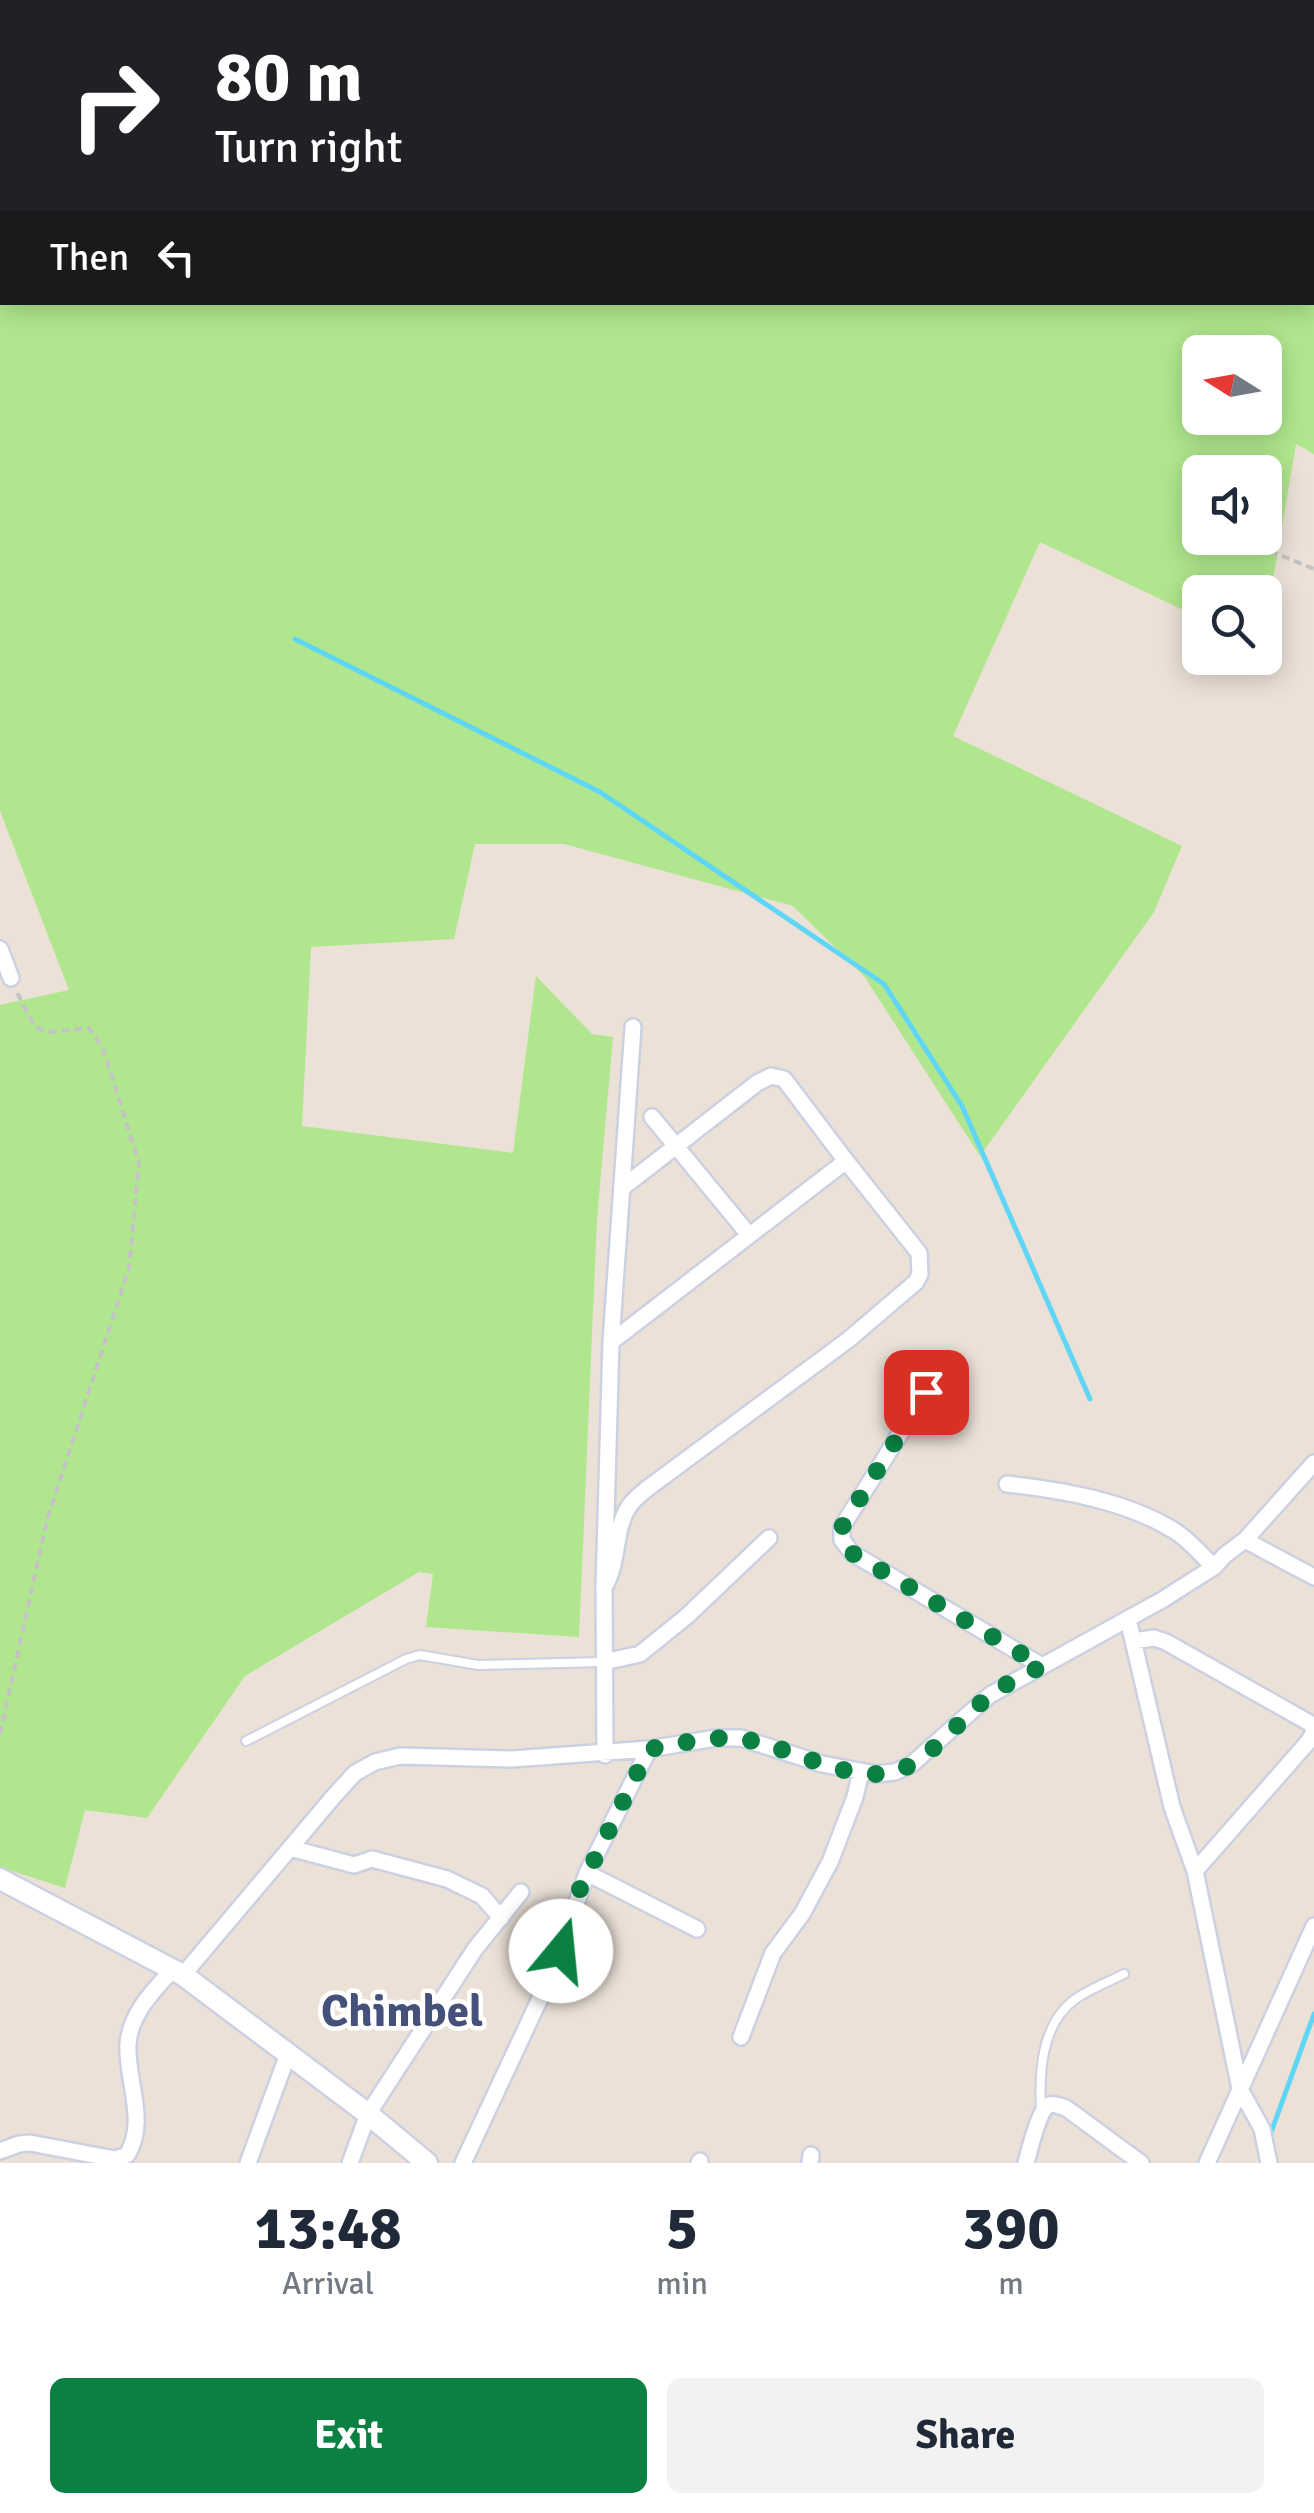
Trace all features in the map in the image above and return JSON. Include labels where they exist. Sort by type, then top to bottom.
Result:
[{"type":"main road","points":[[0,1878],[178,1972],[428,2163]]},
{"type":"street","points":[[0,949],[11,978]]},
{"type":"street","points":[[605,1754],[604,1587],[612,1342],[633,1027]]},
{"type":"street","points":[[604,1587],[615,1568],[623,1518],[639,1496],[848,1340],[916,1282],[920,1274],[919,1253],[784,1079],[776,1076],[758,1083],[622,1188]]},
{"type":"street","points":[[652,1117],[749,1236]]},
{"type":"street","points":[[612,1342],[846,1160]]},
{"type":"street","points":[[926,1392],[842,1527],[842,1540],[852,1553],[1042,1666]]},
{"type":"street","points":[[0,2152],[30,2143],[115,2159],[127,2155],[134,2130],[135,2095],[128,2044],[132,2026],[149,1996],[178,1972],[355,1773],[375,1762],[400,1756],[512,1759],[605,1754],[741,1738],[800,1758],[876,1774],[895,1772],[912,1764],[990,1695],[1214,1567],[1245,1540],[1314,1463]]},
{"type":"street","points":[[1007,1484],[1086,1498],[1143,1515],[1176,1532],[1214,1567]]},
{"type":"street","points":[[604,1662],[640,1654],[687,1616],[769,1538]]},
{"type":"street","points":[[1245,1540],[1314,1578]]},
{"type":"street","points":[[1128,1619],[1172,1807],[1195,1871],[1240,2089],[1262,2128],[1269,2163]]},
{"type":"street","points":[[1133,1640],[1154,1638],[1166,1642],[1313,1725],[1314,1734],[1308,1742],[1195,1871]]},
{"type":"street","points":[[463,2163],[556,1964],[588,1873],[649,1749]]},
{"type":"street","points":[[741,2037],[773,1954],[802,1914],[830,1862],[861,1771]]},
{"type":"street","points":[[290,1848],[354,1865],[372,1859],[447,1879],[482,1896],[501,1918]]},
{"type":"street","points":[[588,1873],[697,1929]]},
{"type":"street","points":[[350,2163],[368,2114],[476,1949],[521,1892]]},
{"type":"street","points":[[1207,2163],[1314,1926]]},
{"type":"street","points":[[248,2163],[288,2054]]},
{"type":"street","points":[[1026,2163],[1048,2105],[1066,2108],[1141,2163]]},
{"type":"lane","points":[[246,1741],[420,1655],[478,1665],[604,1662]]},
{"type":"lane","points":[[1041,2115],[1039,2080],[1043,2050],[1053,2029],[1072,2001],[1124,1974]]},
{"type":"path","points":[[1280,555],[1314,569]]},
{"type":"path","points":[[0,1734],[47,1520],[129,1268],[138,1163],[103,1049],[89,1028],[42,1033],[34,1029],[11,978]]},
{"type":"green space","points":[[0,305],[1314,305],[1314,454],[1296,444],[1282,527],[1282,455],[1182,455],[1182,555],[1277,555],[1274,575],[1182,575],[1182,609],[1040,542],[953,736],[1182,846],[1154,912],[980,1156],[864,976],[793,906],[564,844],[475,844],[454,939],[311,947],[302,1126],[513,1153],[536,976],[592,1034],[613,1037],[597,1219],[579,1637],[426,1627],[433,1574],[419,1572],[245,1676],[147,1818],[85,1810],[65,1888],[0,1867],[0,1005],[69,990],[0,811]]},
{"type":"waterway","points":[[295,639],[600,792],[884,984],[962,1106],[1090,1399]]},
{"type":"waterway","points":[[1269,2138],[1314,2014]]},
{"type":"district","name":"Chimbel","points":[[402,2011]]},
{"type":"route","points":[[561,1951],[580,1889],[649,1749],[741,1738],[822,1764],[876,1774],[895,1772],[912,1764],[990,1695],[1042,1666],[852,1553],[842,1540],[842,1527],[926,1392]]}]
